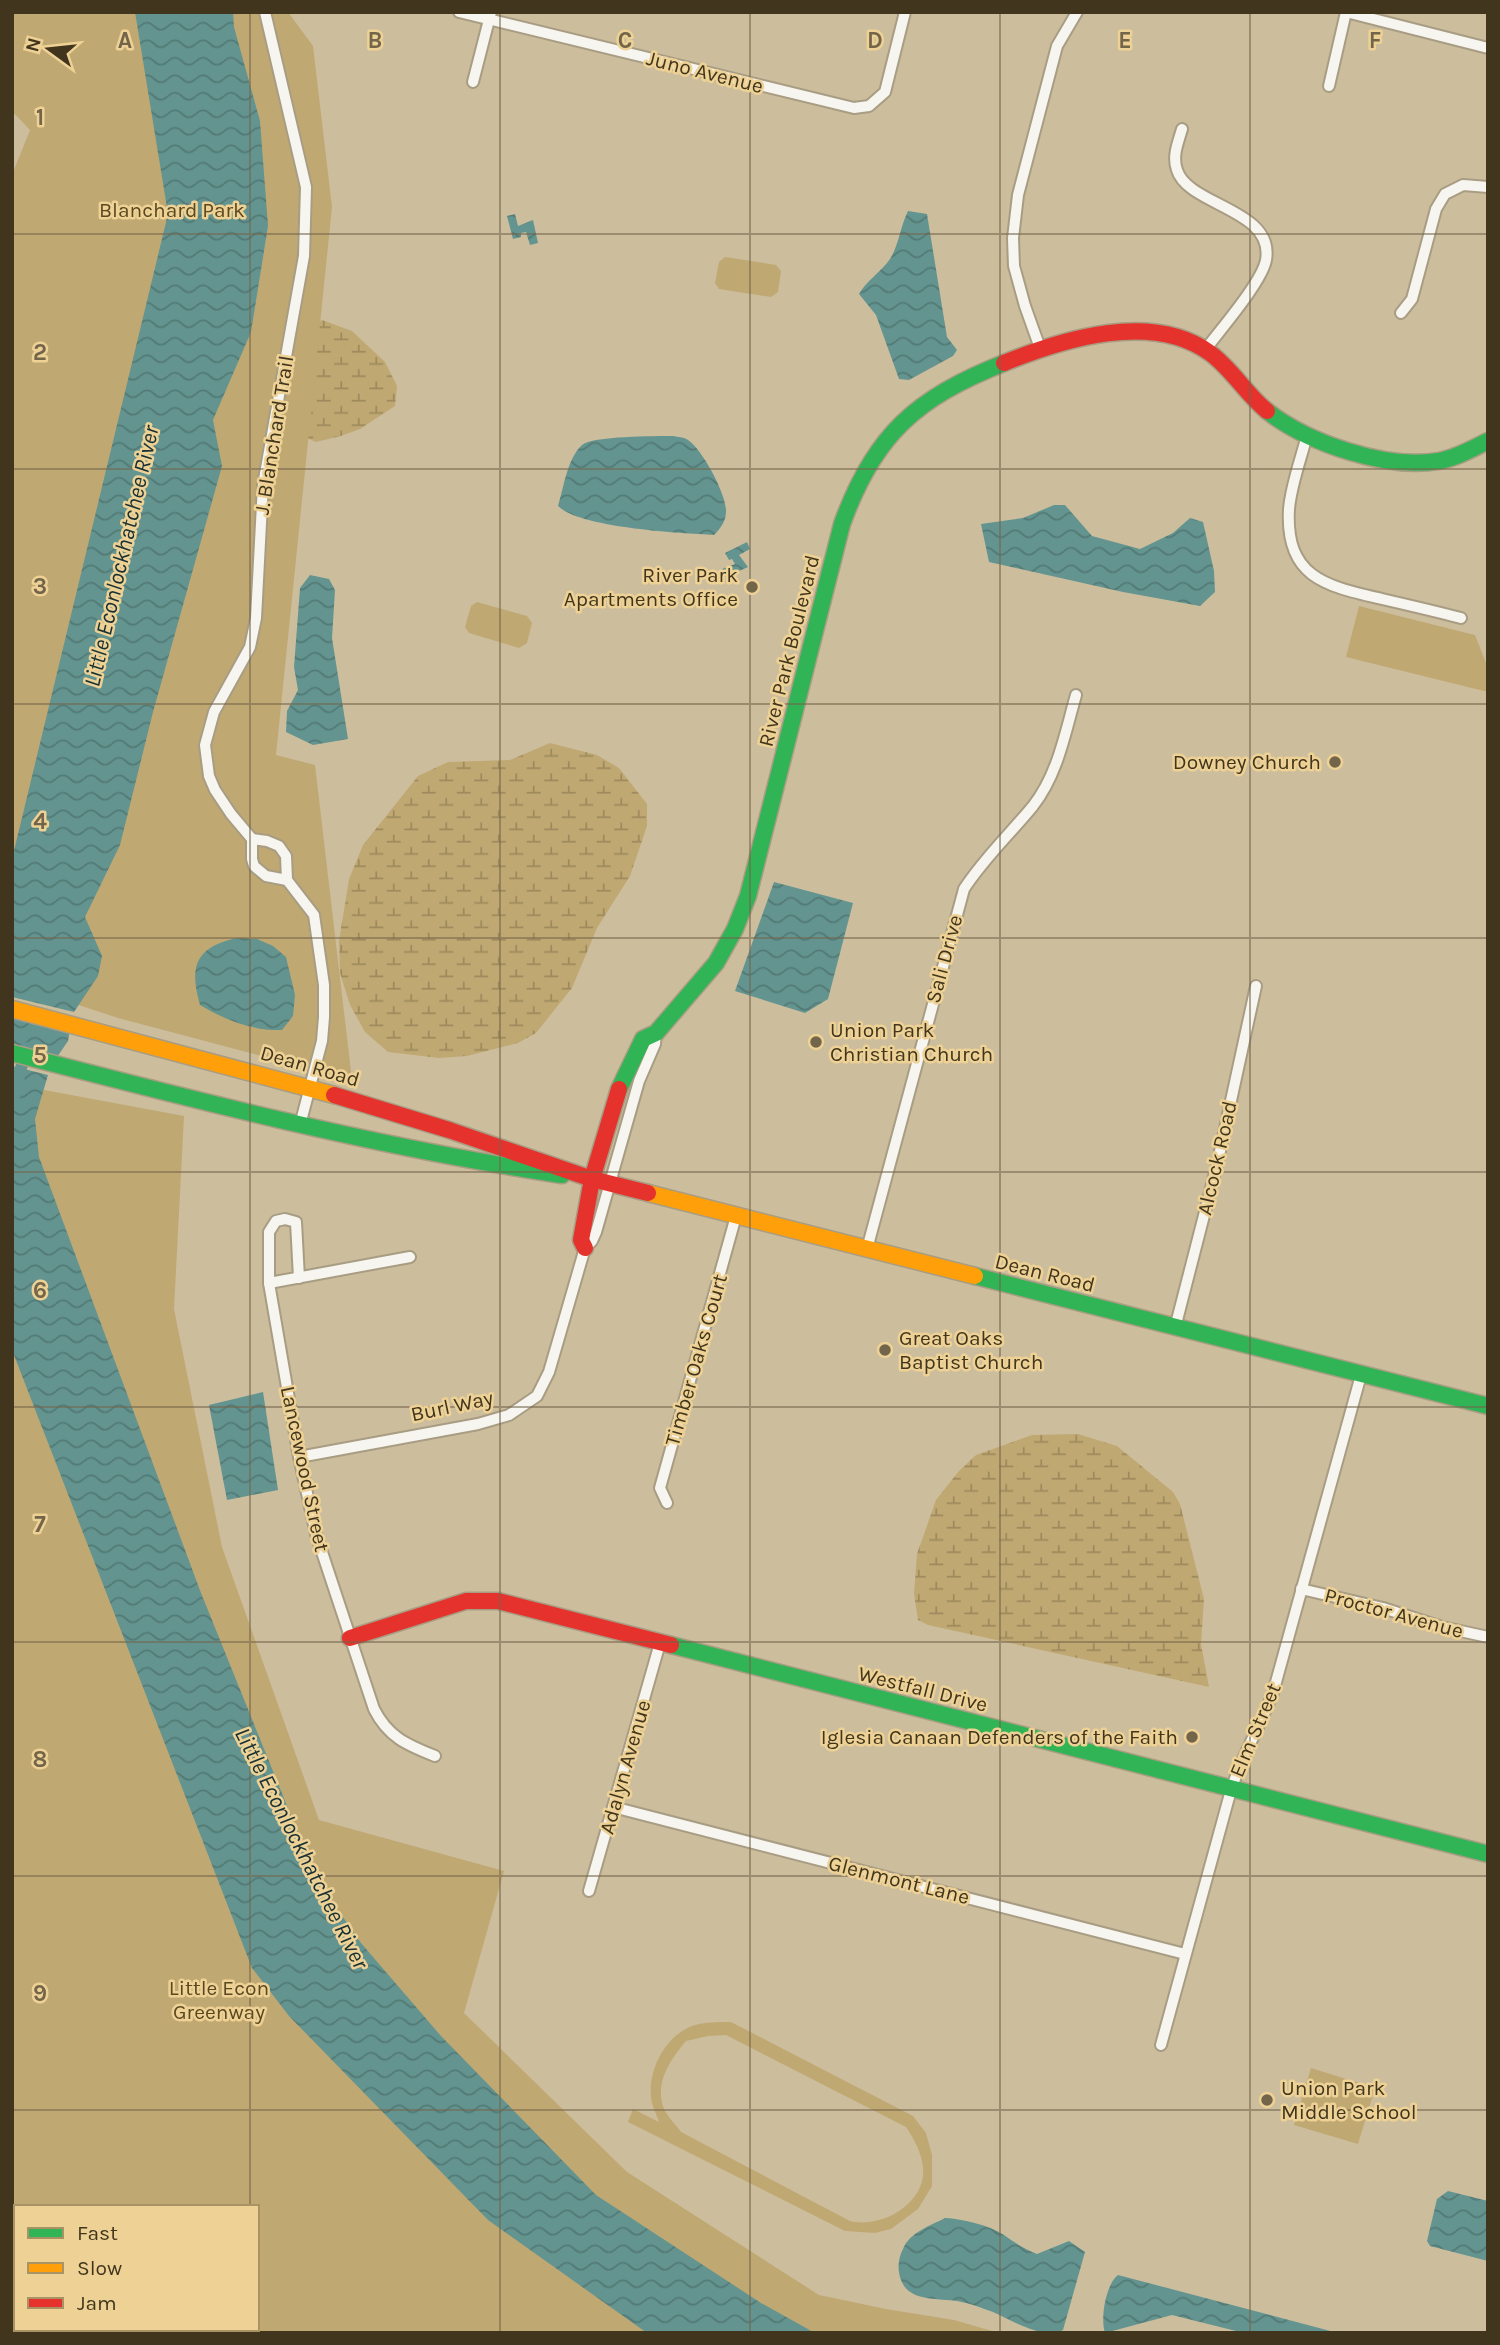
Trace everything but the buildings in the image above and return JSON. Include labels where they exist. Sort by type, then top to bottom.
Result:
[{"type":"street","name":"J. Blanchard Trail","points":[[265,12],[306,187],[304,256],[263,485],[256,618],[250,647],[214,712],[205,745],[209,776],[215,790],[252,839],[252,859],[259,872],[287,880]]},
{"type":"street","name":"Juno Avenue","points":[[459,12],[490,16],[854,108],[869,106],[884,92],[905,12]]},
{"type":"street","points":[[1040,348],[1014,266],[1013,238],[1018,195],[1057,46],[1077,12]]},
{"type":"street","points":[[1328,86],[1346,12],[1488,48]]},
{"type":"street","points":[[473,82],[490,16]]},
{"type":"street","points":[[1182,129],[1174,156],[1177,173],[1191,187],[1251,222],[1262,238],[1266,259],[1259,276],[1206,349]]},
{"type":"street","points":[[1401,313],[1412,299],[1436,209],[1446,194],[1463,185],[1488,187]]},
{"type":"street","name":"River Park Boulevard","points":[[592,1179],[622,1079],[643,1039],[656,1033],[716,963],[735,929],[748,896],[842,524],[856,484],[875,452],[899,424],[933,399],[982,372],[1040,348],[1108,333],[1144,332],[1171,336],[1206,349],[1256,401],[1281,421],[1307,435],[1363,453],[1400,462],[1436,461],[1462,455],[1488,441]]},
{"type":"street","points":[[1307,435],[1289,506],[1289,529],[1294,552],[1308,571],[1322,582],[1342,589],[1461,618]]},
{"type":"street","name":"Sali Drive","points":[[867,1250],[964,889],[977,868],[1034,804],[1048,783],[1058,760],[1076,695]]},
{"type":"street","name":"J. Blanchard Trail","points":[[252,839],[279,846],[286,856],[287,880],[314,915],[324,985],[322,1041],[300,1125]]},
{"type":"street","name":"Alcock Road","points":[[1175,1328],[1217,1165],[1256,986]]},
{"type":"street","name":"Dean Road","points":[[12,1009],[310,1087],[506,1146],[610,1184],[1488,1406]]},
{"type":"street","name":"River Park Boulevard","points":[[610,1184],[639,1081],[656,1044],[656,1033]]},
{"type":"street","name":"Dean Road","points":[[12,1053],[300,1125],[501,1167],[592,1179]]},
{"type":"street","name":"Burl Way","points":[[585,1248],[581,1240],[592,1179]]},
{"type":"street","name":"Burl Way","points":[[299,1457],[478,1424],[509,1415],[537,1396],[550,1372],[585,1248],[592,1241],[610,1184]]},
{"type":"street","name":"Timber Oaks Court","points":[[667,1503],[660,1488],[736,1216]]},
{"type":"street","name":"Lancewood Street","points":[[299,1278],[296,1222],[285,1219],[276,1221],[269,1232],[269,1283],[299,1457],[316,1534],[373,1709],[381,1724],[403,1742],[435,1756]]},
{"type":"street","points":[[269,1283],[410,1257]]},
{"type":"street","name":"Elm Street","points":[[1161,2045],[1231,1790],[1242,1757],[1273,1693],[1361,1375]]},
{"type":"street","name":"Proctor Avenue","points":[[1301,1589],[1488,1637]]},
{"type":"street","name":"Westfall Drive","points":[[350,1638],[466,1601],[498,1601],[1488,1854]]},
{"type":"street","name":"Adalyn Avenue","points":[[589,1891],[660,1643]]},
{"type":"street","name":"Glenmont Lane","points":[[613,1807],[1185,1954]]},
{"type":"green space","name":"Blanchard Park","points":[[12,12],[288,12],[313,46],[332,207],[276,755],[315,765],[352,1080],[118,1018],[12,983],[12,175],[30,130],[12,111]]},
{"type":"green space","points":[[725,257],[776,265],[781,271],[778,292],[771,297],[719,289],[715,283],[719,262]]},
{"type":"green space","points":[[322,320],[352,331],[385,362],[397,386],[395,406],[360,429],[316,442],[302,436],[316,324]]},
{"type":"green space","points":[[477,602],[527,616],[532,623],[527,643],[519,648],[469,633],[465,627],[471,606]]},
{"type":"green space","points":[[1359,606],[1475,635],[1488,668],[1488,692],[1346,657]]},
{"type":"green space","points":[[550,743],[597,755],[619,768],[647,804],[647,826],[630,876],[597,928],[572,988],[536,1033],[518,1043],[467,1056],[439,1058],[388,1052],[365,1032],[350,1005],[340,973],[339,941],[349,879],[363,845],[418,776],[448,762],[510,760]]},
{"type":"green space","name":"Little Econ Greenway","points":[[12,1084],[184,1116],[174,1309],[222,1547],[319,1820],[504,1871],[464,2013],[627,2172],[819,2295],[954,2320],[999,2333],[62,2331],[259,2331],[259,2205],[14,2205],[12,2309]]},
{"type":"green space","points":[[1078,1434],[1117,1446],[1173,1492],[1180,1504],[1204,1599],[1201,1644],[1209,1687],[928,1625],[918,1620],[914,1594],[917,1554],[936,1500],[959,1471],[976,1455],[1032,1435]]},
{"type":"green space","points":[[731,2022],[913,2116],[926,2133],[932,2155],[932,2186],[918,2209],[891,2229],[875,2233],[845,2231],[628,2122],[633,2109],[659,2122],[652,2102],[653,2073],[663,2051],[678,2034],[703,2023]],"holes":[[[726,2035],[906,2127],[922,2161],[922,2180],[918,2192],[910,2202],[888,2217],[875,2221],[850,2221],[681,2132],[664,2109],[661,2099],[662,2081],[669,2064],[686,2041]]]},
{"type":"green space","points":[[1311,2068],[1375,2088],[1358,2144],[1294,2125]]},
{"type":"water","points":[[135,12],[233,12],[234,27],[260,121],[268,226],[251,332],[213,420],[222,466],[153,712],[120,845],[85,917],[102,956],[98,976],[74,1012],[12,997],[12,859],[168,214]]},
{"type":"water","points":[[908,211],[927,214],[947,337],[957,350],[953,356],[909,380],[899,379],[876,315],[859,294],[890,259]]},
{"type":"water","points":[[515,214],[518,226],[533,220],[538,243],[530,245],[526,232],[513,239],[507,216]]},
{"type":"water","points":[[611,438],[685,438],[694,445],[718,484],[726,512],[722,525],[714,535],[608,524],[587,520],[558,506],[569,465],[582,445]]},
{"type":"water","points":[[1054,505],[1065,505],[1092,536],[1140,549],[1173,533],[1190,518],[1203,522],[1214,571],[1215,592],[1200,606],[989,562],[981,524],[1023,518]]},
{"type":"water","points":[[747,542],[750,549],[739,555],[748,567],[726,577],[722,569],[735,564],[725,553]]},
{"type":"water","points":[[310,575],[329,579],[335,590],[332,638],[348,739],[313,745],[286,732],[287,711],[298,690],[294,667],[300,588]]},
{"type":"water","points":[[774,882],[853,903],[828,999],[805,1013],[735,991]]},
{"type":"water","points":[[236,938],[257,939],[273,946],[286,957],[295,995],[293,1016],[282,1030],[260,1029],[240,1024],[200,1005],[195,979],[198,961],[212,947]]},
{"type":"water","points":[[12,1009],[71,1024],[68,1041],[53,1063],[12,1053]]},
{"type":"water","points":[[12,1066],[48,1075],[35,1119],[39,1157],[201,1593],[317,1880],[361,1943],[441,2036],[596,2195],[761,2303],[815,2333],[647,2333],[488,2220],[289,2016],[252,1968],[12,1350]]},
{"type":"water","points":[[263,1392],[278,1490],[227,1500],[209,1405]]},
{"type":"water","points":[[1448,2191],[1488,2201],[1488,2261],[1430,2246],[1427,2241],[1437,2199]]},
{"type":"water","points":[[945,2218],[991,2228],[1037,2254],[1069,2241],[1085,2252],[1063,2330],[1056,2333],[1038,2331],[975,2306],[925,2298],[910,2292],[900,2276],[901,2253],[910,2238]]},
{"type":"water","points":[[1118,2275],[1338,2333],[1244,2333],[1172,2315],[1105,2333],[1105,2302],[1110,2286]]},
{"type":"waterway","name":"Little Econlockhatchee River","points":[[12,1105],[26,1048]]},
{"type":"traffic: fast","points":[[619,1089],[643,1039],[656,1033],[716,963],[735,929],[748,896],[842,524],[868,466],[902,423],[923,406],[946,390],[1004,363]]},
{"type":"traffic: fast","points":[[1267,411],[1304,434],[1372,458],[1418,463],[1439,461],[1488,441]]},
{"type":"traffic: fast","points":[[12,1053],[217,1105],[354,1136],[562,1175]]},
{"type":"traffic: fast","points":[[975,1276],[1488,1406]]},
{"type":"traffic: fast","points":[[671,1645],[1488,1854]]},
{"type":"traffic: slow","points":[[12,1009],[334,1095]]},
{"type":"traffic: slow","points":[[648,1193],[975,1276]]},
{"type":"traffic: jam","points":[[1004,363],[1080,338],[1135,331],[1162,333],[1187,340],[1210,353],[1267,411]]},
{"type":"traffic: jam","points":[[585,1248],[581,1240],[592,1179],[619,1089]]},
{"type":"traffic: jam","points":[[334,1095],[449,1130],[592,1179],[648,1193]]},
{"type":"traffic: jam","points":[[350,1638],[466,1601],[498,1601],[671,1645]]},
{"type":"place","name":"River Park Apartments Office","points":[[752,587]]},
{"type":"place","name":"Downey Church","points":[[1335,762]]},
{"type":"place","name":"Union Park Christian Church","points":[[816,1042]]},
{"type":"place","name":"Great Oaks Baptist Church","points":[[885,1350]]},
{"type":"place","name":"Iglesia Canaan Defenders of the Faith","points":[[1192,1737]]},
{"type":"place","name":"Union Park Middle School","points":[[1267,2100]]}]
